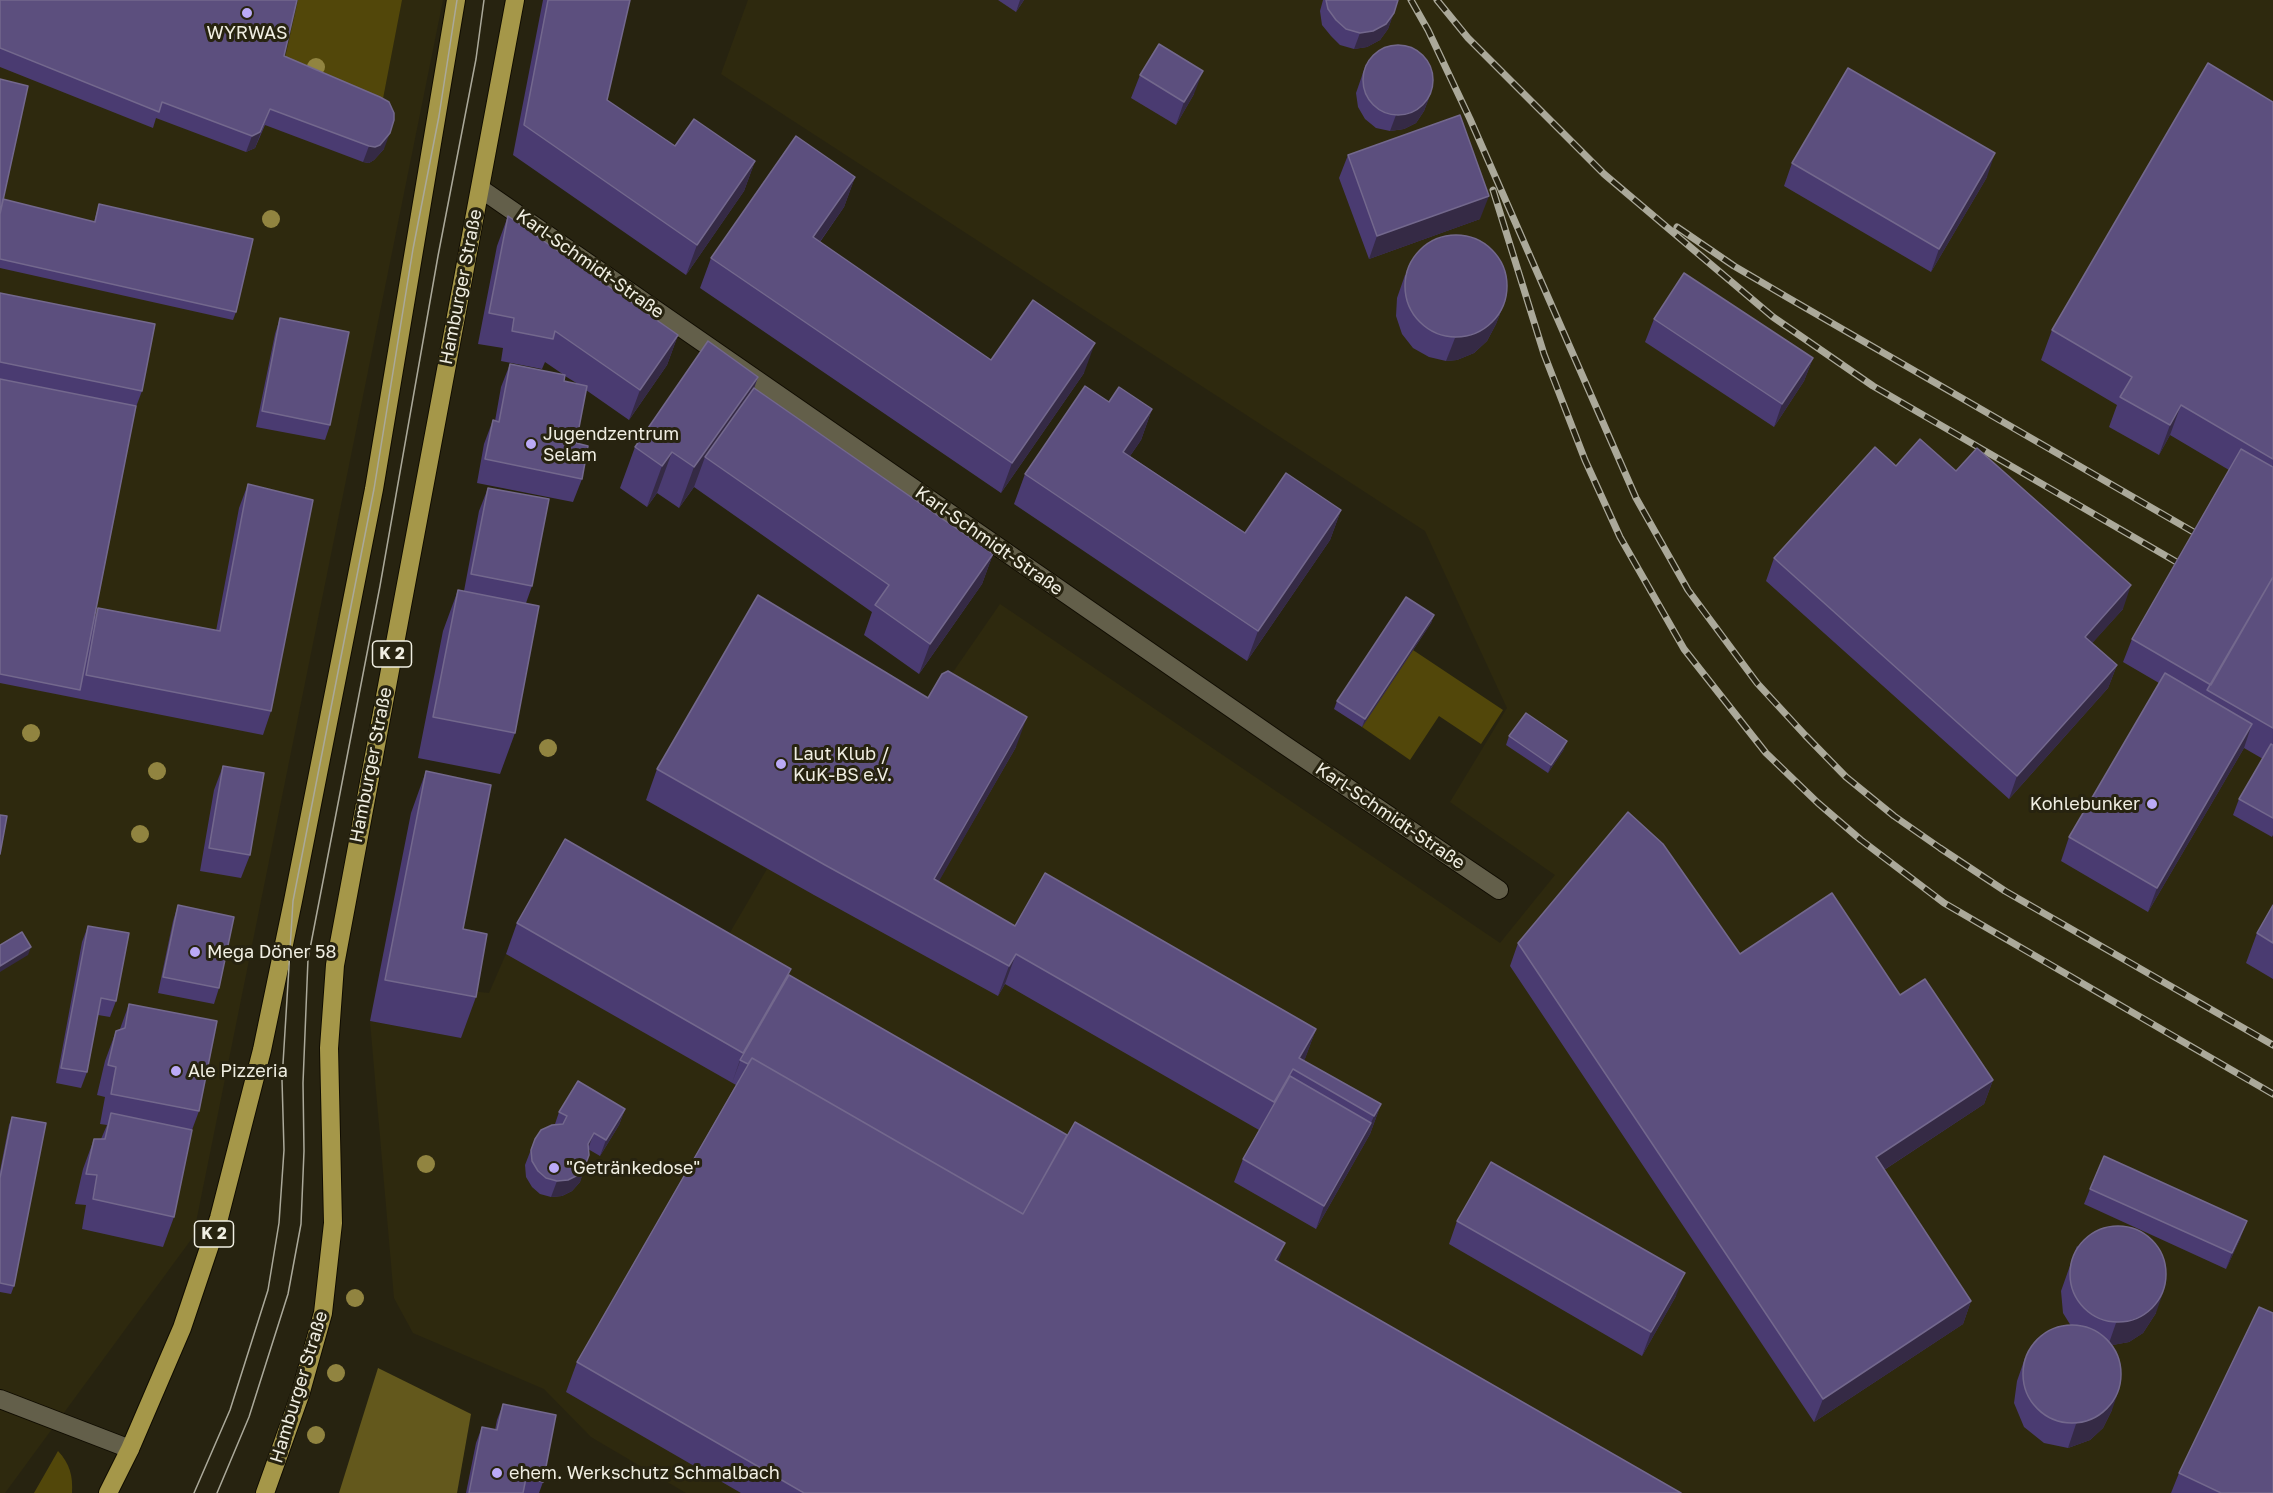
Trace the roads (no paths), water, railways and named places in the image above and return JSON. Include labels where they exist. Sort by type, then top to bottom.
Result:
[{"type":"main road","name":"K 2","points":[[108,1493],[130,1449],[182,1328],[219,1218],[262,1050],[374,489],[456,0]]},
{"type":"main road","name":"Hamburger Straße","points":[[265,1493],[300,1395],[323,1313],[333,1223],[329,1048],[334,965],[515,0]]},
{"type":"street","name":"Karl-Schmidt-Straße","points":[[481,189],[1283,744],[1499,890]]},
{"type":"street","points":[[0,1399],[130,1449]]},
{"type":"tram line","points":[[194,1493],[230,1410],[268,1290],[279,1223],[284,1150],[282,1080],[293,901],[374,489],[457,0]]},
{"type":"tram line","points":[[217,1493],[249,1417],[288,1294],[301,1224],[308,959],[380,586],[438,256],[476,59],[484,0]]},
{"type":"railway","points":[[1411,0],[1428,30],[1470,119],[1636,498],[1688,590],[1757,683],[1846,777],[1894,816],[2005,891],[2273,1045]]},
{"type":"railway","points":[[1437,0],[1468,38],[1604,174],[1773,317],[1873,386],[2180,564]]},
{"type":"railway","points":[[1493,190],[1544,354],[1585,460],[1620,537],[1684,649],[1766,753],[1861,840],[1944,903],[2273,1094]]},
{"type":"railway","points":[[1677,227],[1734,266],[2197,534]]},
{"type":"place","name":"WYRWAS","points":[[247,13]]},
{"type":"place","name":"Jugendzentrum Selam","points":[[531,444]]},
{"type":"place","name":"Laut Klub / KuK-BS e.V.","points":[[781,764]]},
{"type":"place","name":"Kohlebunker","points":[[2152,804]]},
{"type":"place","name":"Mega Döner 58","points":[[195,952]]},
{"type":"place","name":"Ale Pizzeria","points":[[176,1071]]},
{"type":"place","name":"\"Getränkedose\"","points":[[554,1168]]},
{"type":"place","name":"ehem. Werkschutz Schmalbach","points":[[497,1473]]}]
